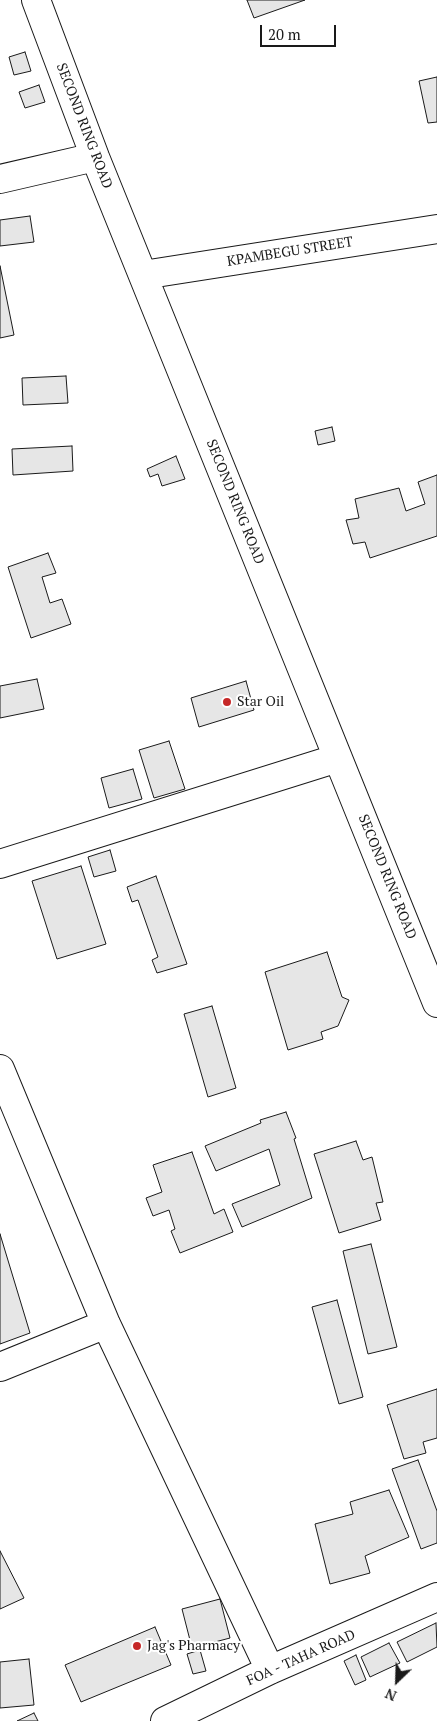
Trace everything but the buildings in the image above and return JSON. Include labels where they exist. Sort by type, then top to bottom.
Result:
[{"type":"street","name":"SECOND RING ROAD","points":[[36,0],[94,157],[437,1003]]},
{"type":"street","points":[[0,179],[94,157]]},
{"type":"street","name":"KPAMBEGU STREET","points":[[143,275],[437,229]]},
{"type":"street","points":[[0,864],[338,758]]},
{"type":"street","points":[[0,1070],[106,1324],[270,1670]]},
{"type":"street","points":[[0,1367],[106,1324]]},
{"type":"street","name":"FOA - TAHA ROAD","points":[[165,1721],[270,1670],[437,1597]]},
{"type":"place","name":"Star Oil","points":[[227,702]]},
{"type":"place","name":"Jag's Pharmacy","points":[[137,1646]]}]
